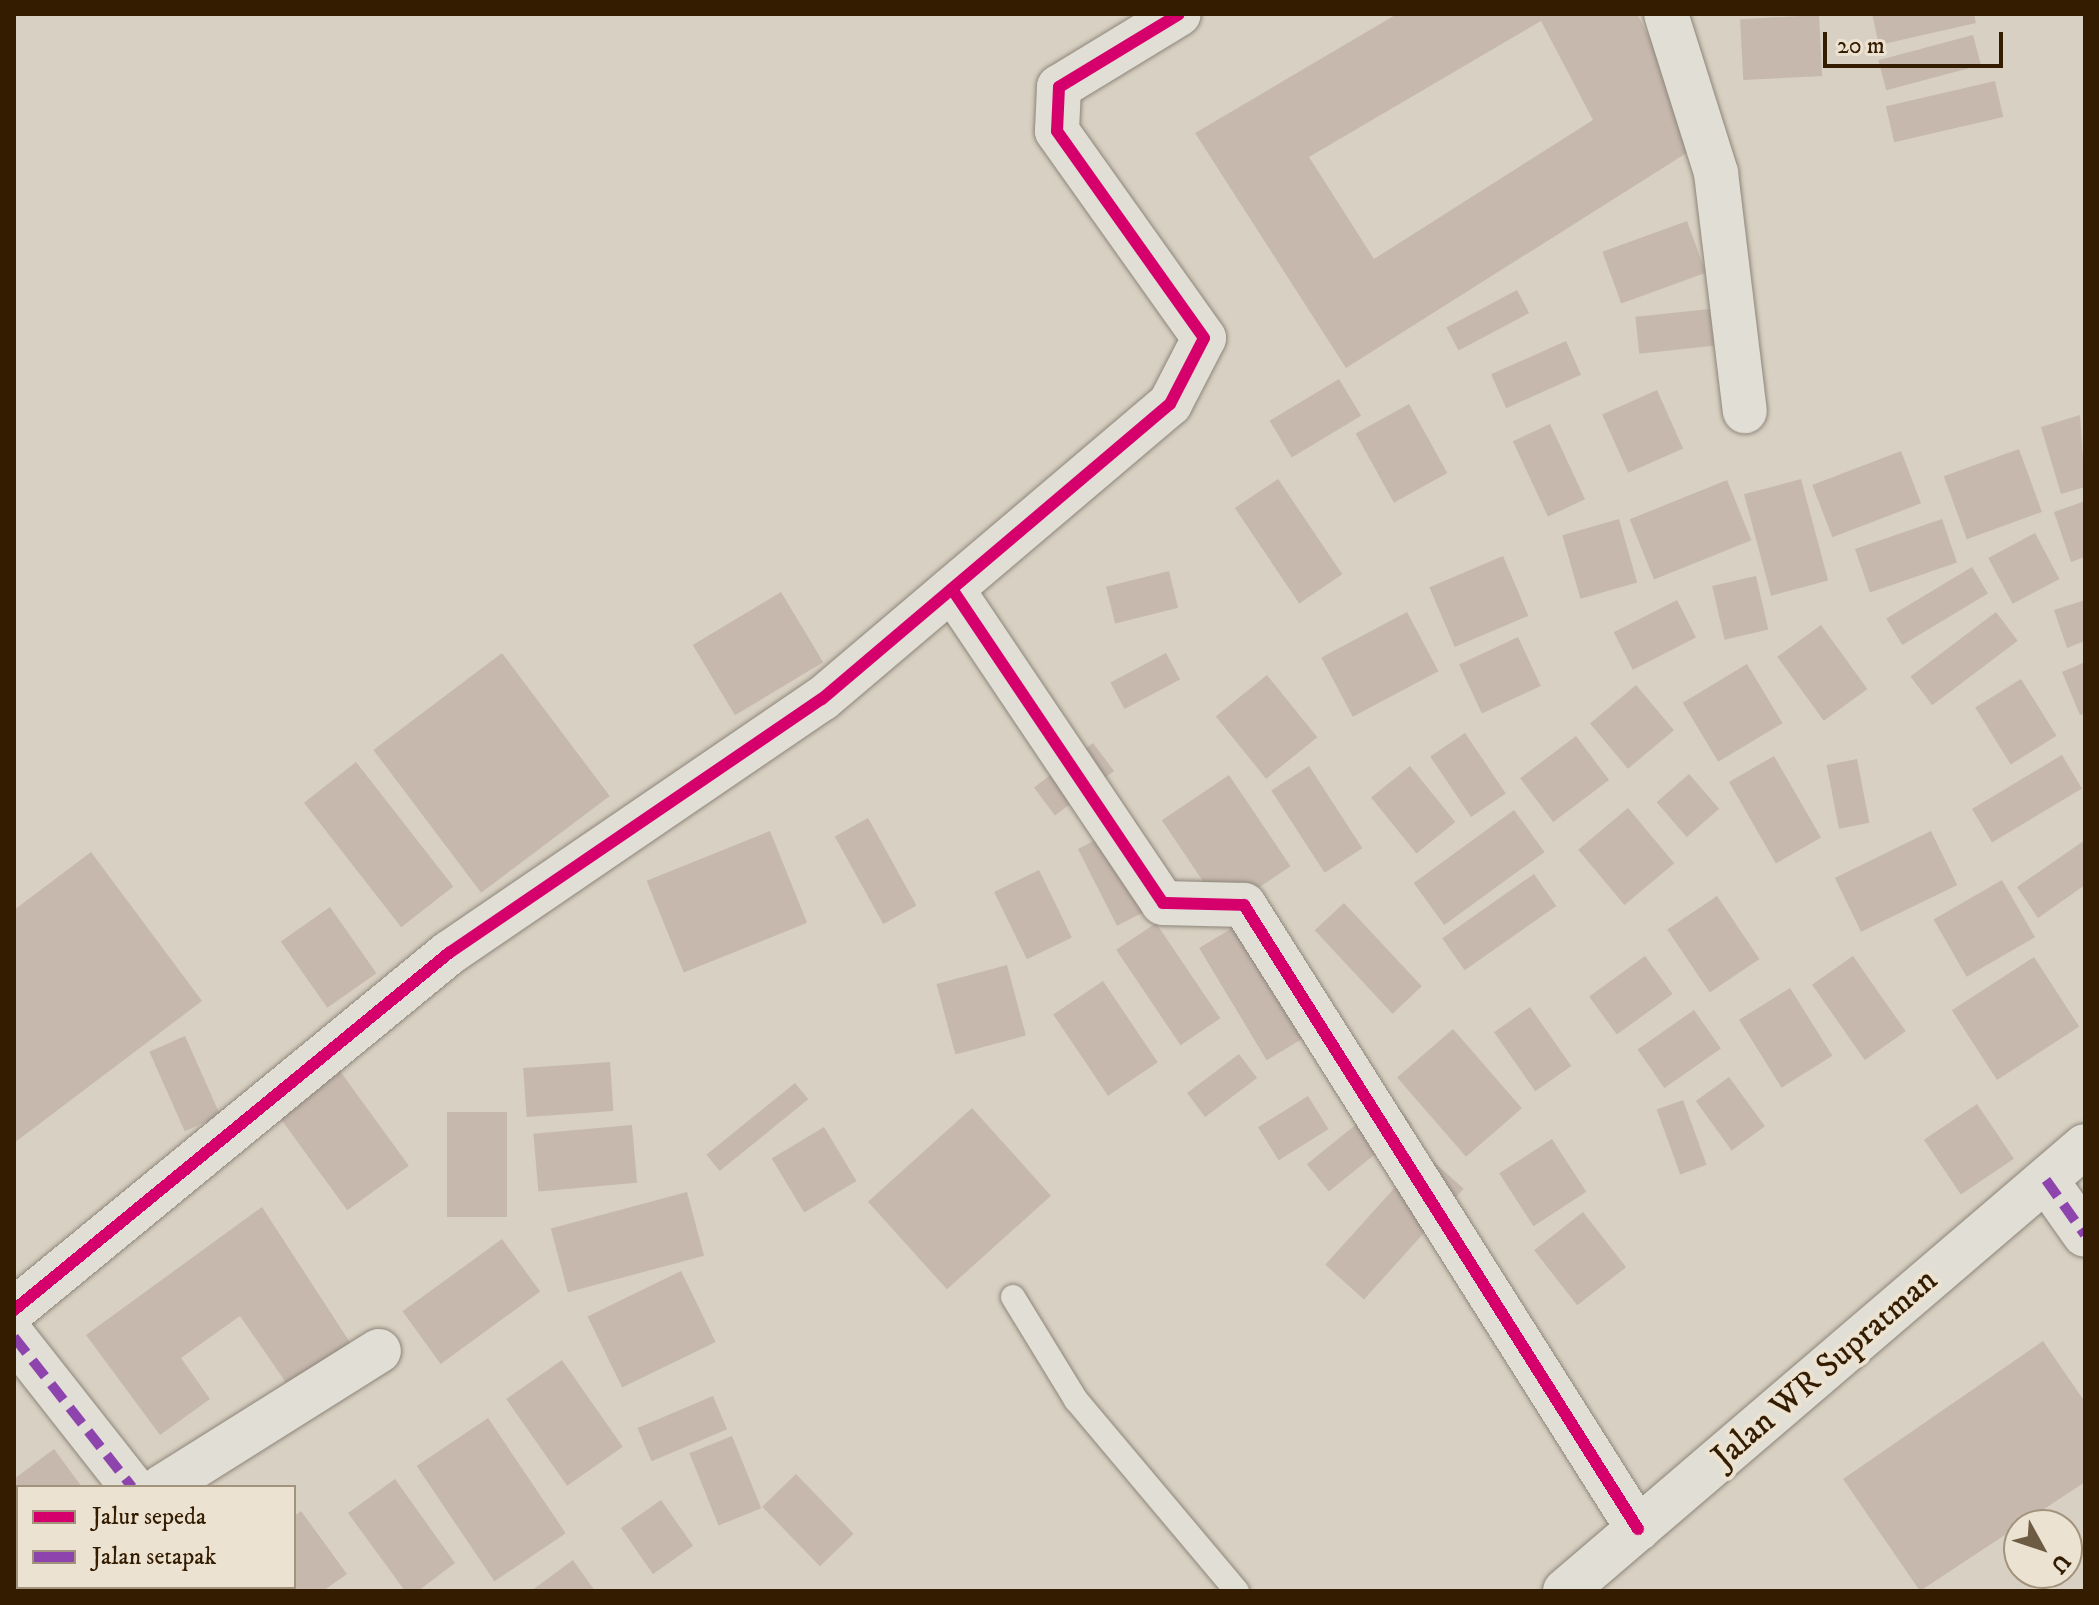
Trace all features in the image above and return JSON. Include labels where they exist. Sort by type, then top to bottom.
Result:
[{"type":"street","points":[[14,1310],[449,953],[822,699],[1170,404],[1204,338],[1057,131],[1059,87],[1179,14]]},
{"type":"street","points":[[1666,14],[1716,173],[1745,411]]},
{"type":"street","points":[[952,589],[1163,903],[1212,899],[1244,905],[1638,1529]]},
{"type":"street","name":"Jalan WR Supratman","points":[[1565,1591],[2085,1146]]},
{"type":"street","points":[[2046,1180],[2085,1235]]},
{"type":"street","points":[[14,1337],[130,1485]]},
{"type":"street","points":[[165,1485],[379,1351]]},
{"type":"lane","points":[[1013,1297],[1076,1400],[1237,1591]]},
{"type":"building","points":[[1397,14],[1637,14],[1704,142],[1346,368],[1195,133]],"holes":[[[1541,21],[1593,120],[1374,259],[1309,157]]]},
{"type":"building","points":[[1872,14],[1974,14],[1976,23],[1879,45]]},
{"type":"building","points":[[1819,15],[1822,76],[1743,80],[1740,19]]},
{"type":"building","points":[[1973,35],[1981,65],[1886,90],[1878,60]]},
{"type":"building","points":[[1995,81],[2003,117],[1894,142],[1886,106]]},
{"type":"building","points":[[1687,221],[1706,273],[1621,303],[1602,252]]},
{"type":"building","points":[[1517,290],[1529,313],[1459,351],[1446,328]]},
{"type":"building","points":[[1710,309],[1714,346],[1639,354],[1635,317]]},
{"type":"building","points":[[1566,341],[1581,375],[1506,408],[1491,374]]},
{"type":"building","points":[[1339,379],[1361,416],[1292,458],[1270,421]]},
{"type":"building","points":[[1657,390],[1683,448],[1628,473],[1602,414]]},
{"type":"building","points":[[1409,404],[1447,473],[1394,503],[1356,434]]},
{"type":"building","points":[[2080,415],[2085,487],[2061,494],[2041,427]]},
{"type":"building","points":[[1550,424],[1585,499],[1548,517],[1513,441]]},
{"type":"building","points":[[2019,449],[2042,512],[1967,539],[1944,476]]},
{"type":"building","points":[[1901,451],[1921,503],[1832,537],[1812,485]]},
{"type":"building","points":[[1278,479],[1342,574],[1299,603],[1235,508]]},
{"type":"building","points":[[1801,479],[1828,580],[1771,596],[1744,494]]},
{"type":"building","points":[[1727,480],[1751,540],[1654,580],[1630,519]]},
{"type":"building","points":[[2085,501],[2085,557],[2071,562],[2054,512]]},
{"type":"building","points":[[1619,519],[1637,582],[1580,599],[1562,535]]},
{"type":"building","points":[[1942,519],[1957,562],[1870,592],[1855,549]]},
{"type":"building","points":[[2035,533],[2059,579],[2013,604],[1988,558]]},
{"type":"building","points":[[1503,556],[1528,616],[1455,647],[1429,587]]},
{"type":"building","points":[[1972,567],[1988,594],[1902,645],[1886,619]]},
{"type":"building","points":[[1169,571],[1178,608],[1115,624],[1106,587]]},
{"type":"building","points":[[1756,576],[1768,630],[1725,640],[1712,586]]},
{"type":"building","points":[[781,592],[823,662],[735,715],[693,645]]},
{"type":"building","points":[[1677,600],[1696,637],[1633,670],[1614,632]]},
{"type":"building","points":[[2085,600],[2085,641],[2067,648],[2054,610]]},
{"type":"building","points":[[1407,612],[1438,671],[1353,717],[1321,658]]},
{"type":"building","points":[[1996,612],[2018,641],[1932,705],[1911,676]]},
{"type":"building","points":[[1821,625],[1867,689],[1824,721],[1777,657]]},
{"type":"building","points":[[1518,637],[1541,686],[1482,713],[1459,664]]},
{"type":"building","points":[[502,653],[610,796],[481,893],[373,750]]},
{"type":"building","points":[[1166,653],[1180,679],[1124,709],[1110,683]]},
{"type":"building","points":[[2085,662],[2085,713],[2080,715],[2062,672]]},
{"type":"building","points":[[1747,664],[1783,723],[1718,762],[1683,703]]},
{"type":"building","points":[[1267,675],[1317,737],[1266,779],[1216,717]]},
{"type":"building","points":[[2021,679],[2057,736],[2011,764],[1975,708]]},
{"type":"building","points":[[1636,685],[1674,730],[1628,769],[1590,724]]},
{"type":"building","points":[[1465,733],[1506,794],[1471,817],[1430,756]]},
{"type":"building","points":[[1576,736],[1609,780],[1553,822],[1520,778]]},
{"type":"building","points":[[1093,743],[1114,771],[1055,815],[1034,788]]},
{"type":"building","points":[[2062,755],[2082,788],[1992,843],[1972,809]]},
{"type":"building","points":[[1774,756],[1821,837],[1776,863],[1729,782]]},
{"type":"building","points":[[1857,759],[1869,823],[1839,829],[1827,765]]},
{"type":"building","points":[[356,762],[453,887],[401,927],[304,803]]},
{"type":"building","points":[[1309,766],[1362,848],[1325,873],[1271,791]]},
{"type":"building","points":[[1410,766],[1455,822],[1416,853],[1371,797]]},
{"type":"building","points":[[1689,774],[1719,809],[1687,837],[1657,802]]},
{"type":"building","points":[[1229,775],[1291,866],[1223,911],[1162,820]]},
{"type":"building","points":[[1628,808],[1674,863],[1624,905],[1578,850]]},
{"type":"building","points":[[1514,810],[1545,852],[1444,925],[1414,883]]},
{"type":"building","points":[[868,818],[916,905],[883,924],[835,836]]},
{"type":"building","points":[[1135,820],[1174,897],[1117,926],[1078,849]]},
{"type":"building","points":[[770,831],[807,923],[684,973],[647,881]]},
{"type":"building","points":[[1931,831],[1957,885],[1861,932],[1835,878]]},
{"type":"building","points":[[2085,840],[2085,885],[2038,918],[2017,887]]},
{"type":"building","points":[[91,852],[202,1001],[14,1143],[14,910]]},
{"type":"building","points":[[1039,870],[1072,937],[1027,959],[994,892]]},
{"type":"building","points":[[1534,874],[1556,906],[1465,970],[1442,938]]},
{"type":"building","points":[[2002,880],[2035,937],[1967,977],[1934,920]]},
{"type":"building","points":[[1717,896],[1759,959],[1710,993],[1667,930]]},
{"type":"building","points":[[1344,903],[1422,986],[1392,1014],[1315,930]]},
{"type":"building","points":[[330,907],[376,973],[327,1008],[281,941]]},
{"type":"building","points":[[1254,915],[1321,1027],[1267,1060],[1199,948]]},
{"type":"building","points":[[1156,923],[1220,1018],[1181,1045],[1116,950]]},
{"type":"building","points":[[1645,956],[1673,994],[1617,1035],[1589,997]]},
{"type":"building","points":[[1853,956],[1906,1031],[1865,1060],[1812,985]]},
{"type":"building","points":[[2034,957],[2079,1027],[1997,1080],[1952,1010]]},
{"type":"building","points":[[1007,965],[1026,1036],[955,1054],[936,984]]},
{"type":"building","points":[[1103,981],[1158,1062],[1108,1096],[1053,1015]]},
{"type":"building","points":[[1790,988],[1832,1056],[1782,1088],[1739,1020]]},
{"type":"building","points":[[1530,1007],[1571,1066],[1535,1091],[1494,1032]]},
{"type":"building","points":[[1694,1010],[1721,1049],[1664,1088],[1637,1050]]},
{"type":"building","points":[[1453,1029],[1522,1108],[1466,1157],[1397,1078]]},
{"type":"building","points":[[185,1036],[220,1115],[185,1131],[149,1052]]},
{"type":"building","points":[[1239,1054],[1257,1078],[1205,1117],[1187,1093]]},
{"type":"building","points":[[610,1062],[613,1111],[527,1117],[523,1068]]},
{"type":"building","points":[[340,1071],[409,1166],[347,1210],[279,1116]]},
{"type":"building","points":[[1729,1077],[1765,1126],[1732,1150],[1696,1101]]},
{"type":"building","points":[[795,1083],[808,1099],[720,1171],[706,1155]]},
{"type":"building","points":[[1308,1096],[1329,1129],[1279,1160],[1258,1127]]},
{"type":"building","points":[[1390,1097],[1412,1124],[1329,1192],[1307,1164]]},
{"type":"building","points":[[1683,1100],[1707,1165],[1680,1174],[1657,1110]]},
{"type":"building","points":[[1977,1104],[2014,1159],[1961,1195],[1924,1140]]},
{"type":"building","points":[[972,1108],[1051,1196],[947,1289],[868,1202]]},
{"type":"building","points":[[447,1112],[507,1112],[507,1217],[447,1217]]},
{"type":"building","points":[[632,1125],[637,1183],[538,1191],[533,1134]]},
{"type":"building","points":[[824,1127],[856,1181],[804,1212],[772,1158]]},
{"type":"building","points":[[1552,1139],[1586,1192],[1533,1226],[1499,1173]]},
{"type":"building","points":[[1425,1154],[1464,1189],[1364,1300],[1325,1265]]},
{"type":"building","points":[[687,1192],[704,1256],[568,1292],[551,1228]]},
{"type":"building","points":[[262,1207],[351,1344],[289,1387],[240,1316],[181,1358],[210,1399],[160,1435],[86,1335]]},
{"type":"building","points":[[1583,1212],[1626,1267],[1577,1305],[1534,1250]]},
{"type":"building","points":[[502,1239],[540,1292],[441,1364],[402,1311]]},
{"type":"building","points":[[681,1271],[716,1342],[622,1388],[588,1317]]},
{"type":"building","points":[[2043,1341],[2085,1402],[2085,1482],[2044,1509],[2003,1509],[2003,1536],[1920,1591],[1843,1479]]},
{"type":"building","points":[[562,1360],[623,1447],[567,1486],[506,1399]]},
{"type":"building","points":[[713,1396],[727,1429],[652,1461],[638,1428]]},
{"type":"building","points":[[488,1418],[566,1533],[494,1581],[417,1466]]},
{"type":"building","points":[[732,1436],[761,1508],[719,1526],[689,1453]]},
{"type":"building","points":[[54,1449],[81,1485],[16,1485],[14,1586],[14,1479]]},
{"type":"building","points":[[796,1474],[854,1534],[820,1566],[762,1507]]},
{"type":"building","points":[[395,1479],[455,1563],[418,1591],[405,1591],[348,1513]]},
{"type":"building","points":[[661,1500],[693,1546],[653,1574],[621,1528]]},
{"type":"building","points":[[301,1511],[347,1574],[323,1591],[271,1591],[296,1589],[296,1515]]},
{"type":"building","points":[[573,1560],[595,1591],[531,1591]]},
{"type":"building","points":[[179,1589],[232,1589],[232,1591]]},
{"type":"marked path","points":[[2046,1180],[2085,1235]]},
{"type":"marked path","points":[[14,1337],[130,1485]]},
{"type":"cycle path","points":[[14,1310],[449,953],[822,699],[1170,404],[1204,338],[1057,131],[1059,87],[1179,14]]},
{"type":"cycle path","points":[[952,589],[1163,903],[1244,905],[1638,1529]]}]
